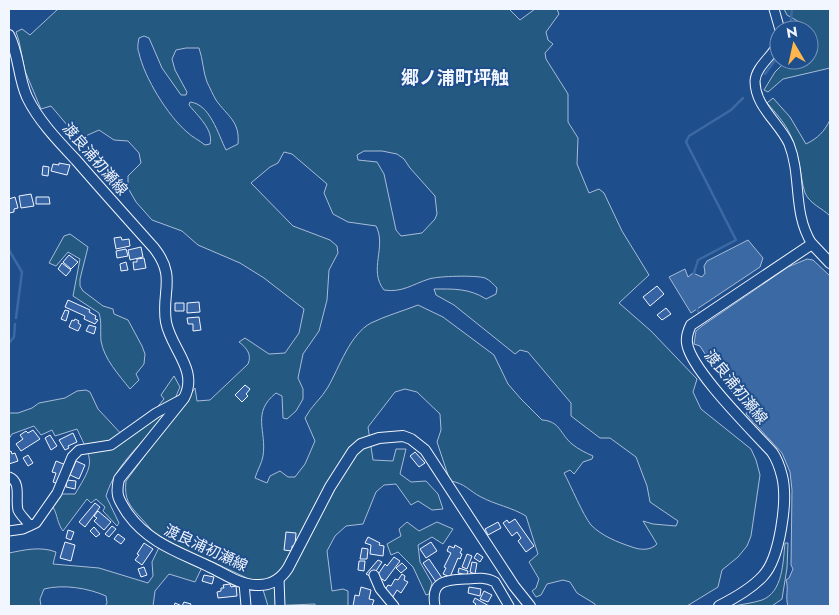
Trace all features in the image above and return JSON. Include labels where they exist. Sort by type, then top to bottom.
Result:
[{"type":"main road","name":"渡良浦初瀬線","points":[[9,35],[27,97],[37,113],[69,153],[162,258],[166,266],[168,279],[166,324],[188,373],[189,383],[184,398],[119,479],[117,494],[119,500],[138,526],[158,542],[244,583],[262,585],[279,579]]},
{"type":"main road","name":"渡良浦初瀬線","points":[[719,606],[748,590],[764,576],[772,562],[777,548],[783,508],[783,478],[772,452],[717,392],[700,370],[690,353],[686,337],[691,325],[812,244]]},
{"type":"main road","points":[[812,244],[830,263]]},
{"type":"main road","points":[[279,579],[288,568],[330,487],[354,451],[361,444],[369,440],[403,436],[412,439],[424,450],[514,586],[530,606]]},
{"type":"street","points":[[769,56],[755,79],[756,87],[759,99],[788,142],[791,150],[796,170],[799,212],[812,244]]},
{"type":"street","points":[[9,531],[36,523],[57,493],[72,457],[79,450],[111,445],[156,413],[184,398]]},
{"type":"street","points":[[9,477],[14,480],[17,489],[18,510],[30,526]]},
{"type":"street","points":[[374,575],[380,589],[394,606]]},
{"type":"street","points":[[434,606],[433,597],[435,590],[441,582],[483,578],[495,582],[509,606]]},
{"type":"street","points":[[279,579],[280,606]]},
{"type":"street","points":[[244,583],[246,606]]},
{"type":"shaded area","points":[[58,9],[509,9],[520,20],[535,9],[557,9],[559,14],[546,32],[548,40],[553,44],[545,53],[546,59],[568,94],[568,122],[578,138],[577,164],[589,193],[599,189],[604,193],[622,231],[649,275],[619,303],[651,331],[697,379],[693,392],[701,409],[751,449],[756,460],[760,475],[751,536],[747,546],[738,557],[722,570],[718,587],[687,606],[595,606],[595,604],[577,593],[570,582],[563,580],[547,584],[541,595],[536,597],[532,591],[536,588],[539,579],[529,562],[538,554],[526,516],[487,500],[463,485],[450,481],[437,442],[441,430],[440,414],[417,392],[405,389],[395,392],[368,427],[373,460],[393,461],[396,449],[406,449],[400,474],[411,482],[426,481],[438,494],[443,509],[432,510],[418,501],[411,505],[396,484],[384,485],[376,492],[363,524],[346,526],[335,536],[327,551],[332,591],[343,589],[348,591],[348,606],[315,606],[315,604],[268,606],[260,580],[249,579],[206,559],[195,582],[169,574],[155,591],[153,606],[105,606],[107,603],[106,596],[83,589],[59,587],[44,589],[40,599],[41,606],[9,606],[9,553],[32,549],[56,552],[53,564],[99,568],[148,583],[153,576],[152,562],[162,541],[130,505],[126,493],[126,481],[195,388],[197,401],[210,400],[248,364],[248,352],[239,342],[245,338],[269,354],[285,353],[299,333],[304,309],[264,278],[240,263],[198,245],[182,231],[152,220],[136,202],[128,188],[128,176],[141,163],[139,153],[128,141],[114,140],[99,130],[79,139],[51,106],[41,109],[25,71],[16,32],[22,29],[30,35]],"holes":[[[144,36],[149,38],[162,68],[181,95],[186,95],[187,92],[175,70],[172,59],[176,50],[199,48],[207,82],[216,100],[235,124],[238,144],[226,150],[208,114],[197,104],[190,102],[189,105],[210,133],[210,144],[205,145],[189,134],[172,116],[151,84],[142,63],[138,48],[139,38]],[[364,151],[382,151],[397,154],[404,159],[435,196],[437,214],[435,219],[422,233],[401,236],[396,230],[384,174],[377,162],[358,160],[357,155]],[[284,152],[292,154],[327,184],[324,193],[333,214],[348,222],[376,226],[380,242],[377,266],[378,275],[384,290],[402,289],[429,279],[448,277],[480,277],[492,283],[497,288],[496,294],[486,299],[467,291],[434,289],[436,295],[454,305],[515,354],[520,350],[528,352],[571,403],[571,416],[600,438],[610,438],[636,457],[647,486],[650,502],[678,521],[676,526],[643,521],[657,544],[645,549],[621,543],[595,529],[584,514],[564,473],[570,470],[574,474],[583,462],[592,459],[593,456],[572,444],[556,425],[542,420],[521,399],[508,384],[494,355],[443,317],[418,305],[371,323],[351,343],[328,387],[305,418],[315,441],[305,464],[295,477],[288,477],[280,471],[270,476],[267,483],[255,478],[263,456],[262,415],[268,400],[276,393],[282,396],[283,418],[287,419],[296,411],[303,399],[303,389],[298,378],[303,354],[319,331],[327,300],[329,270],[338,253],[337,246],[330,240],[293,226],[251,183],[270,167],[278,163]]]},
{"type":"shaded area","points":[[784,9],[830,9],[830,68],[783,79],[768,92],[764,90],[777,70],[819,70],[819,20],[796,20],[787,15]]},
{"type":"shaded area","points":[[773,98],[790,117],[806,144],[820,134],[830,120],[830,216],[813,203],[805,193],[797,153],[791,137],[784,124],[767,103]]},
{"type":"shaded area","points":[[70,234],[88,247],[80,279],[80,286],[83,291],[103,306],[113,309],[114,314],[128,320],[142,346],[145,354],[144,364],[136,374],[139,380],[130,389],[112,367],[105,354],[101,341],[99,313],[73,296],[80,259],[68,252],[56,266],[49,263],[64,236]]},
{"type":"shaded area","points":[[748,240],[763,258],[760,267],[691,313],[669,277],[685,269],[688,277],[693,273],[702,277],[705,273],[704,266],[707,261]]},
{"type":"shaded area","points":[[807,259],[813,260],[830,276],[830,606],[788,606],[786,580],[793,569],[791,565],[792,490],[790,472],[782,453],[746,414],[748,411],[745,404],[736,397],[719,376],[700,346],[694,344],[696,331],[702,326],[788,267]]},
{"type":"shaded area","points":[[174,376],[180,387],[172,406],[124,462],[117,472],[106,496],[119,523],[117,526],[103,511],[105,507],[96,499],[91,503],[87,499],[63,531],[53,507],[62,494],[75,494],[86,475],[90,462],[77,429],[55,436],[52,430],[41,435],[34,426],[12,434],[9,439],[9,413],[18,413],[32,408],[39,403],[65,398],[77,391],[86,390],[90,392],[98,409],[125,438],[164,399],[161,395]]},
{"type":"shaded area","points":[[407,522],[419,531],[437,522],[453,529],[443,544],[432,537],[418,545],[420,562],[432,583],[429,594],[426,595],[413,567],[398,552],[391,555],[387,544],[401,536],[399,529]]},
{"type":"shaded area","points":[[785,543],[788,543],[787,568],[782,599],[772,606],[734,606],[762,600],[774,590],[781,576]]},
{"type":"building","points":[[59,163],[70,165],[67,175],[51,171],[53,164],[59,165]]},
{"type":"building","points":[[43,166],[49,167],[48,176],[42,175]]},
{"type":"building","points":[[31,194],[34,206],[21,208],[19,196]]},
{"type":"building","points":[[15,197],[18,208],[14,209],[14,212],[9,213],[9,199]]},
{"type":"building","points":[[36,197],[49,197],[50,204],[36,204]]},
{"type":"building","points":[[121,237],[122,240],[129,239],[130,246],[116,249],[114,238]]},
{"type":"building","points":[[141,247],[143,257],[130,260],[128,250]]},
{"type":"building","points":[[126,249],[128,256],[117,258],[116,251]]},
{"type":"building","points":[[69,255],[78,262],[71,269],[63,262]]},
{"type":"building","points":[[144,258],[146,268],[134,270],[133,262]]},
{"type":"building","points":[[126,262],[128,270],[121,271],[120,264]]},
{"type":"building","points":[[62,263],[71,270],[66,276],[58,269]]},
{"type":"building","points":[[657,286],[664,294],[650,306],[643,297]]},
{"type":"building","points":[[68,300],[90,310],[89,312],[96,316],[95,319],[98,320],[95,324],[84,319],[85,316],[65,307]]},
{"type":"building","points":[[199,302],[200,312],[187,313],[187,303]]},
{"type":"building","points":[[175,303],[184,303],[184,311],[175,311]]},
{"type":"building","points":[[666,308],[671,314],[662,320],[657,315]]},
{"type":"building","points":[[65,310],[69,311],[66,321],[61,319]]},
{"type":"building","points":[[199,317],[201,330],[193,331],[193,324],[188,324],[187,318]]},
{"type":"building","points":[[75,319],[81,325],[78,331],[69,327],[72,320],[74,321]]},
{"type":"building","points":[[89,325],[96,327],[94,334],[86,331]]},
{"type":"building","points":[[245,385],[250,389],[246,394],[248,396],[242,402],[235,395]]},
{"type":"building","points":[[33,430],[40,439],[21,451],[16,444],[23,439],[20,435],[26,431],[28,433]]},
{"type":"building","points":[[73,433],[77,442],[68,446],[69,448],[65,450],[59,440]]},
{"type":"building","points":[[50,435],[57,446],[51,450],[45,438]]},
{"type":"building","points":[[11,451],[12,454],[15,453],[18,461],[9,464],[9,452]]},
{"type":"building","points":[[415,452],[425,463],[419,467],[410,456]]},
{"type":"building","points":[[28,455],[33,463],[28,466],[23,458]]},
{"type":"building","points":[[56,461],[66,465],[58,484],[53,482],[56,473],[52,472]]},
{"type":"building","points":[[76,461],[85,465],[79,479],[70,475]]},
{"type":"building","points":[[67,480],[76,481],[75,489],[66,487]]},
{"type":"building","points":[[95,503],[100,507],[85,527],[79,522]]},
{"type":"building","points":[[98,511],[111,522],[104,530],[94,521],[97,518],[94,516]]},
{"type":"building","points":[[515,519],[534,546],[526,552],[518,541],[521,538],[517,532],[512,536],[503,523],[507,520],[509,523]]},
{"type":"building","points":[[498,522],[501,528],[488,535],[485,529]]},
{"type":"building","points":[[112,526],[116,529],[109,537],[105,534]]},
{"type":"building","points":[[94,527],[100,534],[96,537],[90,531]]},
{"type":"building","points":[[68,530],[74,532],[71,540],[66,538]]},
{"type":"building","points":[[286,532],[296,533],[295,546],[292,546],[292,551],[284,550]]},
{"type":"building","points":[[118,534],[125,539],[121,544],[114,539]]},
{"type":"building","points":[[368,537],[380,543],[379,545],[384,546],[383,556],[370,554],[371,545],[365,543]]},
{"type":"building","points":[[65,542],[75,545],[71,561],[60,558]]},
{"type":"building","points":[[431,542],[437,551],[426,558],[420,549]]},
{"type":"building","points":[[144,543],[153,549],[142,565],[135,560]]},
{"type":"building","points":[[455,545],[462,549],[460,553],[462,554],[460,559],[458,558],[450,577],[443,574],[446,568],[444,567],[451,553],[447,551],[449,546],[454,548]]},
{"type":"building","points":[[362,548],[368,549],[367,559],[360,559]]},
{"type":"building","points":[[477,553],[483,557],[480,562],[474,558]]},
{"type":"building","points":[[467,554],[472,556],[467,569],[462,567]]},
{"type":"building","points":[[394,557],[400,561],[385,581],[377,576],[385,564],[387,566]]},
{"type":"building","points":[[429,559],[442,578],[436,582],[423,563]]},
{"type":"building","points":[[378,560],[382,562],[372,577],[366,574]]},
{"type":"building","points":[[359,561],[365,561],[364,571],[358,570]]},
{"type":"building","points":[[472,562],[477,563],[475,574],[470,572]]},
{"type":"building","points":[[402,563],[407,568],[401,573],[396,568]]},
{"type":"building","points":[[144,567],[147,575],[141,577],[138,569]]},
{"type":"building","points":[[459,568],[468,571],[467,575],[458,573]]},
{"type":"building","points":[[402,574],[405,576],[404,580],[408,582],[401,593],[397,590],[392,598],[383,593],[388,585],[391,586],[395,579],[398,580]]},
{"type":"building","points":[[204,575],[214,577],[212,584],[202,581]]},
{"type":"building","points":[[230,584],[231,587],[236,586],[237,596],[218,598],[217,592],[224,588],[223,585]]},
{"type":"building","points":[[361,587],[371,590],[369,599],[374,600],[372,606],[353,606],[355,595],[359,596]]},
{"type":"building","points":[[469,587],[481,589],[480,596],[468,593]]},
{"type":"building","points":[[484,591],[492,595],[488,602],[480,599]]},
{"type":"building","points":[[475,598],[489,606],[474,606],[476,604],[473,602]]},
{"type":"building","points":[[184,602],[191,604],[190,606],[182,606]]},
{"type":"waterway","points":[[791,20],[792,9]]},
{"type":"waterway","points":[[765,74],[769,69]]},
{"type":"waterway","points":[[693,276],[698,260],[736,240],[686,142],[689,136],[731,110],[743,98]]},
{"type":"waterway","points":[[9,250],[22,272],[16,318]]},
{"type":"waterway","points":[[696,307],[699,313]]},
{"type":"waterway","points":[[9,343],[14,337],[15,324]]},
{"type":"district","name":"郷ノ浦町坪触","points":[[455,78]]}]
